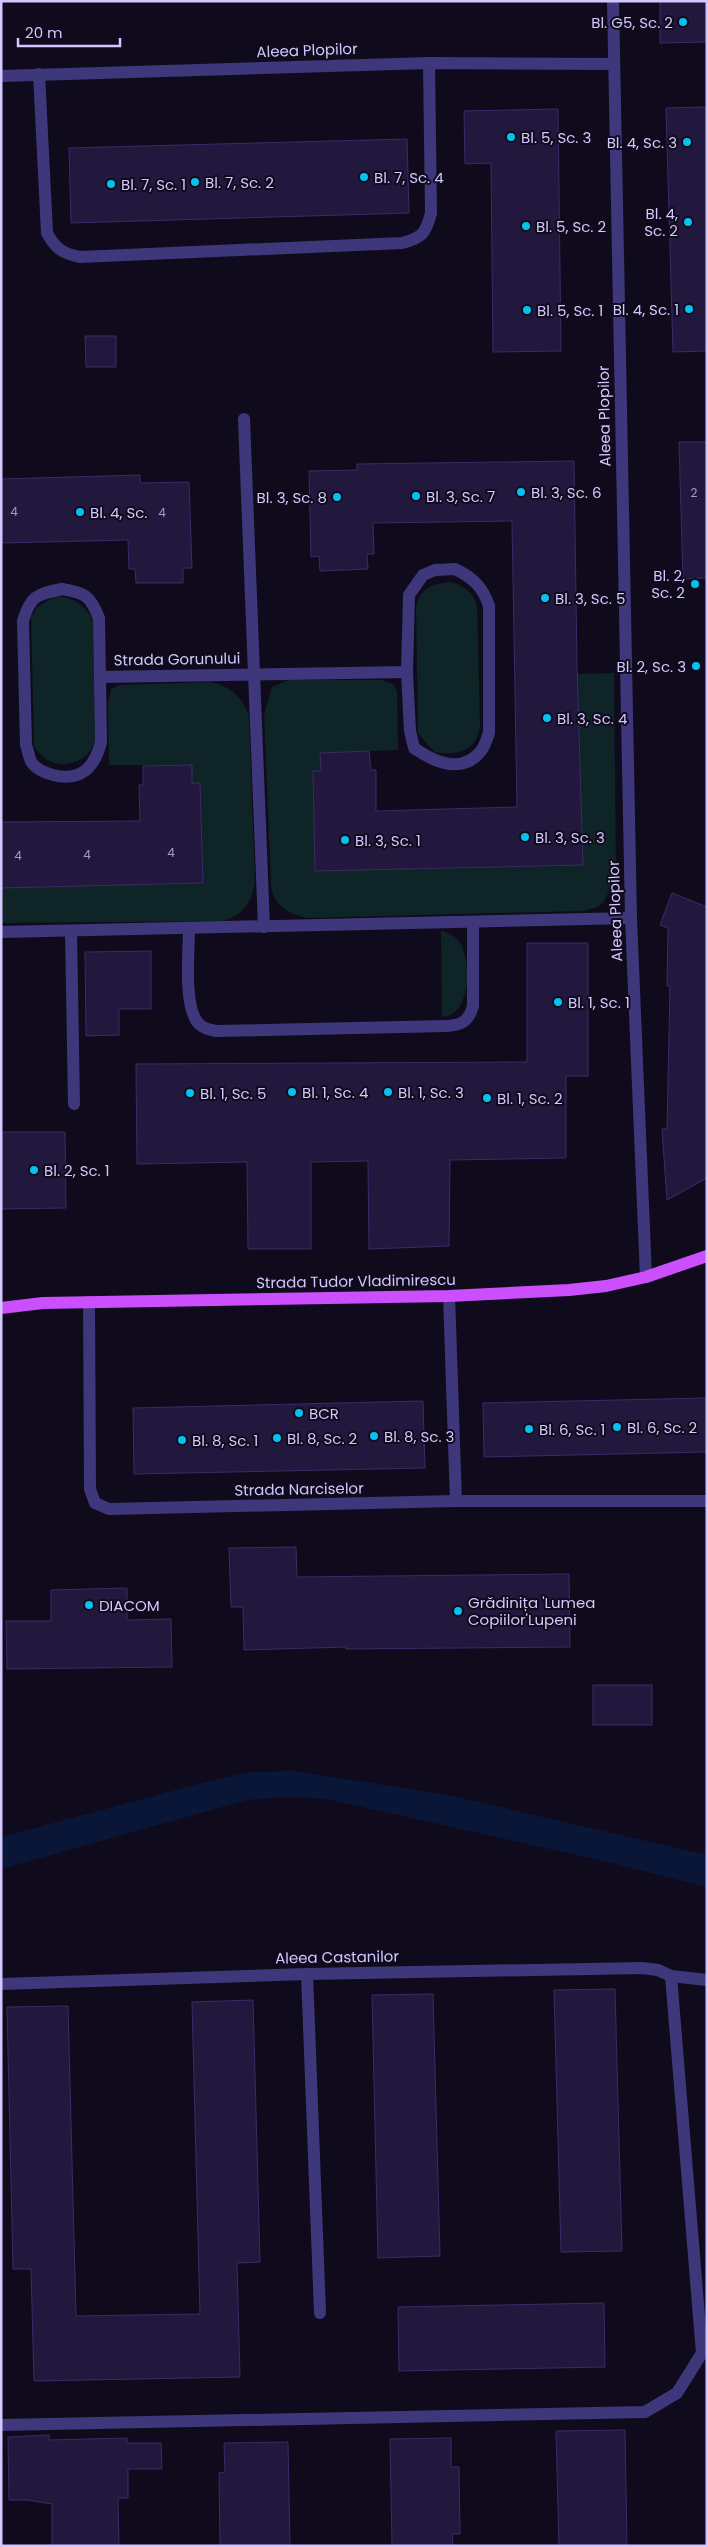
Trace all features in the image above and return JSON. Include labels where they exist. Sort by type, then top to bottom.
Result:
[{"type":"main road","name":"Strada Tudor Vladimirescu","points":[[1,1308],[43,1303],[449,1296],[569,1290],[606,1286],[646,1277],[707,1256]]},
{"type":"street","name":"Aleea Plopilor","points":[[613,1],[631,918],[646,1277]]},
{"type":"street","name":"Aleea Plopilor","points":[[1,76],[429,63],[613,64]]},
{"type":"street","points":[[39,74],[47,233],[53,243],[65,254],[80,257],[402,243],[417,239],[428,227],[431,213],[429,63]]},
{"type":"street","points":[[244,419],[264,927]]},
{"type":"street","points":[[454,569],[469,575],[485,591],[489,606],[489,733],[482,750],[473,759],[460,764],[438,764],[414,748],[410,732],[407,672],[408,595],[424,575],[435,570],[454,569]]},
{"type":"street","name":"Strada Gorunului","points":[[62,588],[81,592],[93,602],[99,618],[100,677],[101,742],[97,758],[86,770],[72,777],[44,772],[32,763],[26,745],[23,621],[28,603],[40,593],[62,588]]},
{"type":"street","points":[[253,674],[407,672]]},
{"type":"street","name":"Strada Gorunului","points":[[100,677],[253,674]]},
{"type":"street","points":[[1,932],[631,918]]},
{"type":"street","points":[[189,929],[190,1001],[192,1013],[199,1024],[206,1029],[216,1031],[435,1027],[456,1026],[471,1016],[474,1006],[474,922]]},
{"type":"street","points":[[71,931],[74,1104]]},
{"type":"street","points":[[449,1296],[456,1501]]},
{"type":"street","name":"Strada Narciselor","points":[[89,1302],[90,1489],[95,1503],[109,1509],[456,1501],[707,1501]]},
{"type":"street","name":"Aleea Castanilor","points":[[1,1984],[307,1974],[642,1968],[658,1970],[671,1976],[707,1980]]},
{"type":"street","points":[[307,1974],[320,2313]]},
{"type":"street","points":[[1,2425],[645,2412],[677,2393],[702,2352],[671,1976]]},
{"type":"green space","points":[[450,582],[468,590],[477,606],[480,722],[479,731],[472,745],[460,752],[443,753],[434,752],[418,733],[416,607],[420,595],[428,588]]},
{"type":"green space","points":[[56,596],[74,600],[83,606],[93,621],[95,741],[93,747],[84,757],[78,761],[65,764],[49,761],[34,746],[31,617],[37,607]]},
{"type":"green space","points":[[614,673],[616,871],[613,884],[603,903],[596,908],[582,911],[307,918],[288,911],[279,904],[271,886],[264,715],[272,687],[289,680],[382,680],[393,684],[397,691],[398,750],[320,753],[321,771],[313,772],[315,871],[582,865],[577,674]]},
{"type":"green space","points":[[211,682],[235,693],[243,703],[249,716],[255,883],[245,908],[230,919],[223,921],[1,923],[1,888],[203,883],[200,783],[192,783],[192,765],[109,765],[108,703],[111,689],[118,685]]},
{"type":"green space","points":[[441,931],[451,934],[458,940],[463,948],[467,972],[467,985],[459,1007],[452,1014],[442,1017]]},
{"type":"water","points":[[294,1771],[448,1795],[707,1855],[707,1887],[612,1863],[327,1799],[287,1797],[247,1800],[1,1869],[1,1837],[218,1779],[251,1772]]},
{"type":"building","name":"Bl. G5, Sc. 2","points":[[660,1],[707,1],[707,42],[660,43]]},
{"type":"building","points":[[707,107],[707,351],[673,352],[666,108]]},
{"type":"building","points":[[558,109],[561,351],[493,352],[491,163],[465,164],[464,111]]},
{"type":"building","points":[[407,139],[409,213],[71,223],[69,148]]},
{"type":"building","points":[[85,336],[116,336],[116,367],[86,367]]},
{"type":"building","points":[[679,442],[707,442],[707,578],[683,579]]},
{"type":"building","points":[[574,461],[577,665],[583,865],[315,871],[313,771],[321,771],[320,753],[369,751],[371,770],[376,770],[376,811],[517,807],[512,521],[373,523],[374,554],[367,554],[368,569],[320,571],[319,556],[311,557],[309,471],[357,470],[357,464]]},
{"type":"building","points":[[140,475],[140,483],[189,482],[192,568],[183,568],[183,583],[136,583],[135,569],[129,569],[128,540],[1,543],[1,479]]},
{"type":"building","points":[[192,765],[192,783],[200,783],[203,883],[1,888],[1,822],[140,821],[139,785],[143,785],[143,766]]},
{"type":"building","points":[[672,893],[707,907],[707,1178],[667,1200],[662,1129],[667,1129],[670,986],[667,986],[668,928],[660,925]]},
{"type":"building","points":[[527,943],[588,943],[588,1076],[566,1076],[566,1158],[450,1160],[449,1246],[369,1249],[368,1161],[311,1162],[311,1249],[248,1249],[247,1162],[137,1164],[136,1064],[527,1062]]},
{"type":"building","points":[[151,951],[151,1009],[119,1009],[119,1035],[86,1036],[85,952]]},
{"type":"building","name":"Bl. 2, Sc. 1","points":[[1,1132],[65,1132],[66,1208],[1,1209]]},
{"type":"building","points":[[707,1398],[707,1452],[484,1457],[483,1403]]},
{"type":"building","points":[[423,1401],[425,1468],[134,1474],[133,1408]]},
{"type":"building","name":"Grădinița 'Lumea Copiilor'Lupeni","points":[[296,1547],[297,1577],[569,1574],[570,1647],[346,1649],[346,1647],[244,1650],[243,1607],[231,1607],[229,1548]]},
{"type":"building","points":[[127,1588],[127,1620],[171,1619],[172,1667],[7,1669],[6,1621],[51,1621],[51,1590]]},
{"type":"building","points":[[593,1685],[652,1685],[652,1725],[593,1725]]},
{"type":"building","points":[[615,1989],[622,2251],[561,2252],[554,1990]]},
{"type":"building","points":[[433,1994],[440,2256],[378,2258],[372,1995]]},
{"type":"building","points":[[253,2000],[260,2262],[237,2263],[240,2377],[34,2381],[31,2269],[13,2269],[7,2007],[68,2006],[76,2316],[200,2314],[192,2002]]},
{"type":"building","points":[[604,2303],[605,2367],[399,2371],[398,2307]]},
{"type":"building","points":[[625,2430],[627,2546],[559,2546],[556,2431]]},
{"type":"building","points":[[49,2435],[49,2440],[127,2438],[127,2443],[161,2443],[162,2469],[128,2469],[128,2498],[118,2498],[119,2546],[52,2546],[52,2504],[27,2500],[9,2500],[8,2437]]},
{"type":"building","points":[[451,2438],[451,2467],[459,2467],[460,2534],[452,2534],[453,2546],[392,2546],[390,2439]]},
{"type":"building","points":[[288,2442],[290,2546],[220,2546],[219,2473],[225,2472],[224,2443]]},
{"type":"place","name":"Bl. G5, Sc. 2","points":[[683,22]]},
{"type":"place","name":"Bl. 5, Sc. 3","points":[[511,137]]},
{"type":"place","name":"Bl. 4, Sc. 3","points":[[687,142]]},
{"type":"place","name":"Bl. 7, Sc. 4","points":[[364,177]]},
{"type":"place","name":"Bl. 7, Sc. 2","points":[[195,182]]},
{"type":"place","name":"Bl. 7, Sc. 1","points":[[111,184]]},
{"type":"place","name":"Bl. 4, Sc. 2","points":[[688,222]]},
{"type":"place","name":"Bl. 5, Sc. 2","points":[[526,226]]},
{"type":"place","name":"Bl. 4, Sc. 1","points":[[689,309]]},
{"type":"place","name":"Bl. 5, Sc. 1","points":[[527,310]]},
{"type":"place","name":"Bl. 3, Sc. 6","points":[[521,492]]},
{"type":"place","name":"Bl. 3, Sc. 7","points":[[416,496]]},
{"type":"place","name":"Bl. 3, Sc. 8","points":[[337,497]]},
{"type":"place","name":"Bl. 4, Sc.","points":[[80,512]]},
{"type":"place","name":"Bl. 2, Sc. 2","points":[[695,584]]},
{"type":"place","name":"Bl. 3, Sc. 5","points":[[545,598]]},
{"type":"place","name":"Bl. 2, Sc. 3","points":[[696,666]]},
{"type":"place","name":"Bl. 3, Sc. 4","points":[[547,718]]},
{"type":"place","name":"Bl. 3, Sc. 3","points":[[525,837]]},
{"type":"place","name":"Bl. 3, Sc. 1","points":[[345,840]]},
{"type":"place","name":"Bl. 1, Sc. 1","points":[[558,1002]]},
{"type":"place","name":"Bl. 1, Sc. 4","points":[[292,1092]]},
{"type":"place","name":"Bl. 1, Sc. 3","points":[[388,1092]]},
{"type":"place","name":"Bl. 1, Sc. 5","points":[[190,1093]]},
{"type":"place","name":"Bl. 1, Sc. 2","points":[[487,1098]]},
{"type":"place","name":"Bl. 2, Sc. 1","points":[[34,1170]]},
{"type":"place","name":"BCR","points":[[299,1413]]},
{"type":"place","name":"Bl. 6, Sc. 2","points":[[617,1427]]},
{"type":"place","name":"Bl. 6, Sc. 1","points":[[529,1429]]},
{"type":"place","name":"Bl. 8, Sc. 3","points":[[374,1436]]},
{"type":"place","name":"Bl. 8, Sc. 2","points":[[277,1438]]},
{"type":"place","name":"Bl. 8, Sc. 1","points":[[182,1440]]},
{"type":"place","name":"DIACOM","points":[[89,1605]]},
{"type":"place","name":"Grădinița 'Lumea Copiilor'Lupeni","points":[[458,1611]]}]
